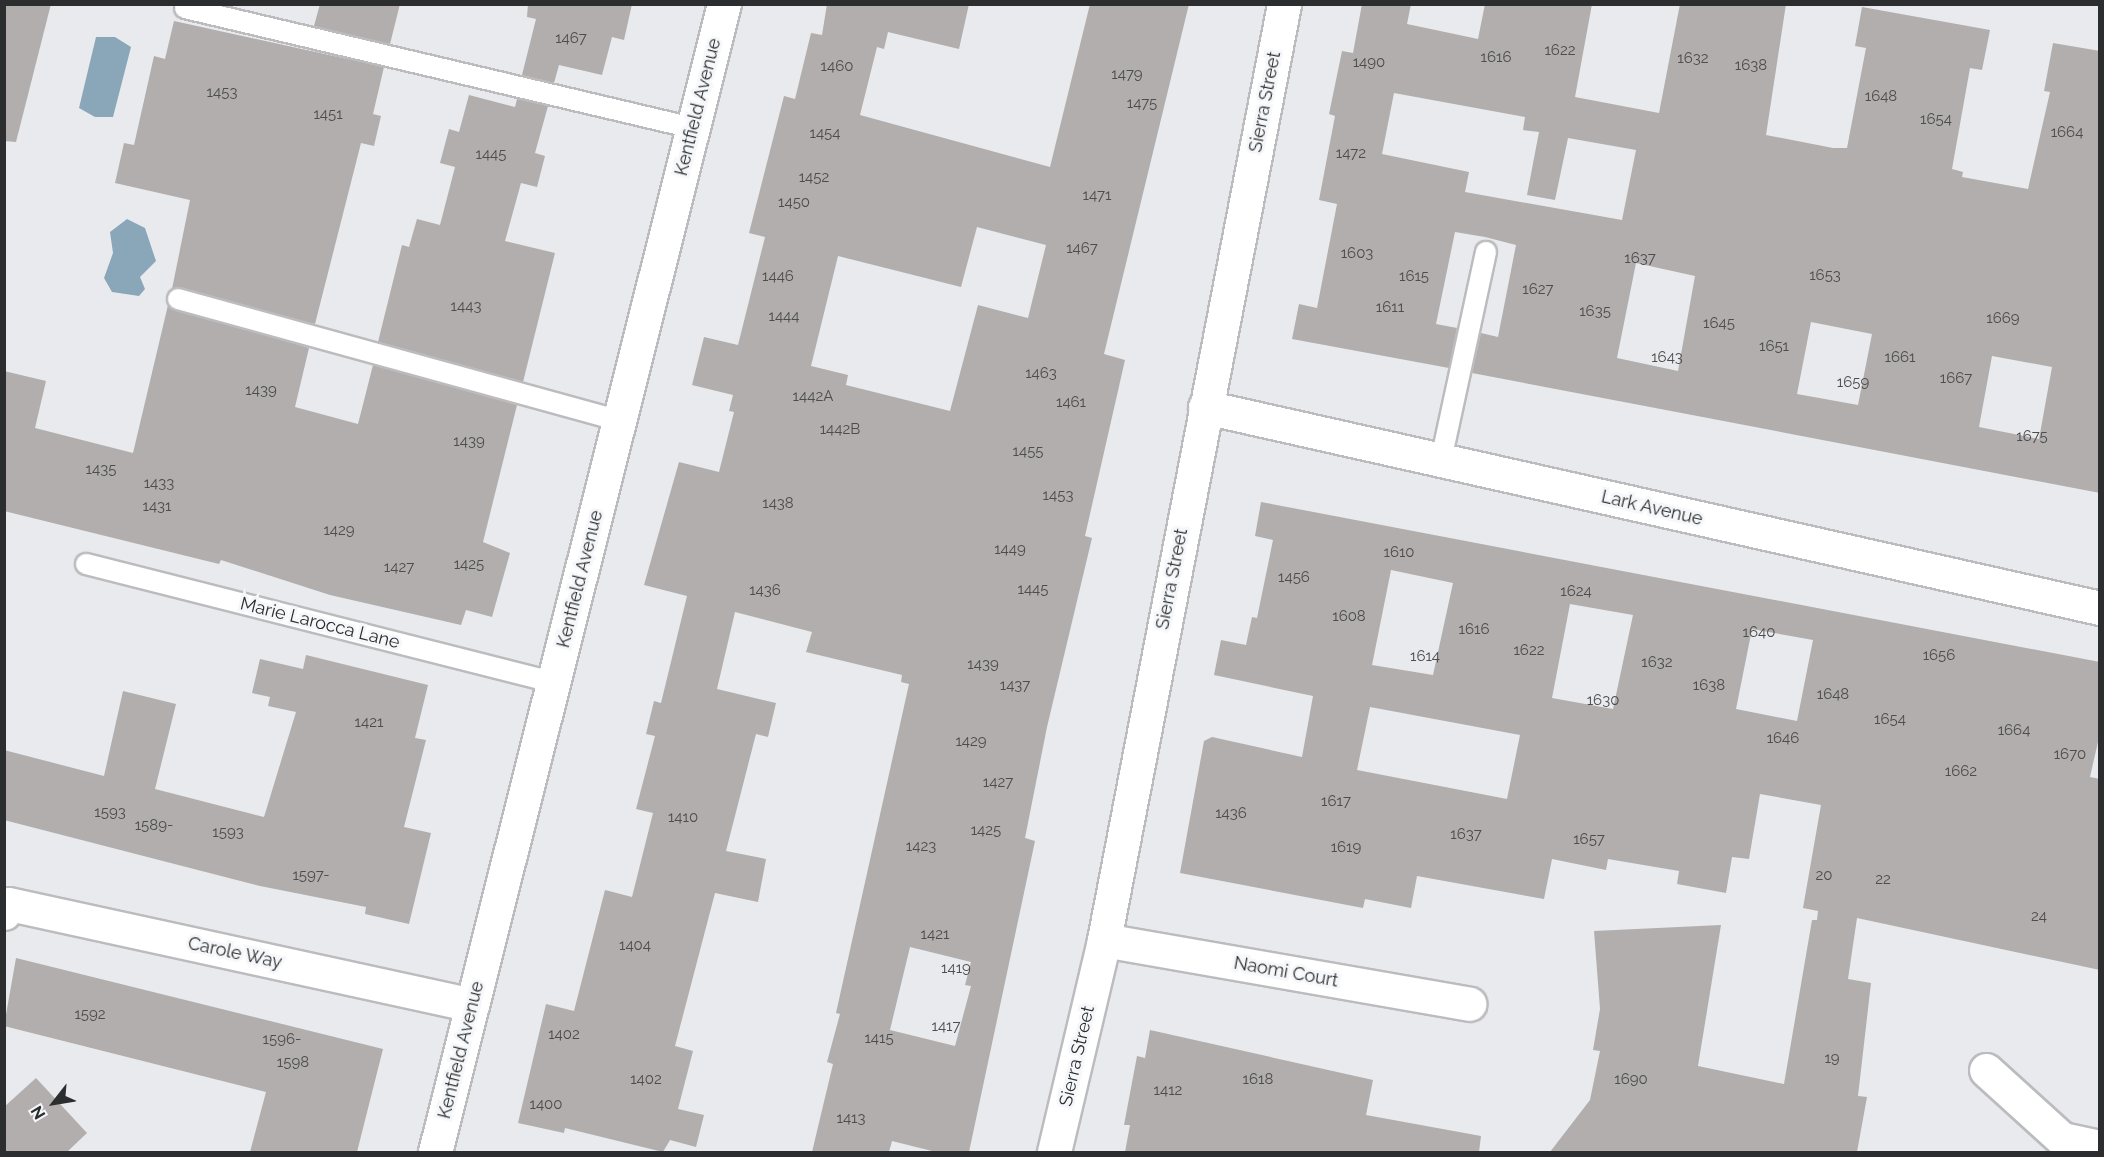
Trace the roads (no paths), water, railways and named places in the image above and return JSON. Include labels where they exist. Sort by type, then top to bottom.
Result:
[{"type":"street","name":"Kentfield Avenue","points":[[435,1152],[724,4]]},
{"type":"street","name":"Sierra Street","points":[[1054,1152],[1104,940],[1284,4]]},
{"type":"street","name":"Lark Avenue","points":[[1205,407],[2100,608]]},
{"type":"street","name":"Carole Way","points":[[4,913],[9,904],[472,1005]]},
{"type":"street","name":"Naomi Court","points":[[1104,940],[1469,1004]]},
{"type":"street","points":[[1986,1070],[2062,1139],[2100,1147]]},
{"type":"lane","points":[[185,8],[693,128]]},
{"type":"lane","points":[[1441,460],[1486,252]]},
{"type":"lane","points":[[178,299],[620,421]]},
{"type":"lane","name":"Marie Larocca Lane","points":[[86,564],[554,682]]},
{"type":"water","points":[[96,37],[115,37],[131,47],[113,117],[95,117],[79,108]]},
{"type":"water","points":[[127,219],[145,228],[156,261],[140,277],[145,289],[139,296],[112,292],[104,278],[113,253],[110,232]]}]
